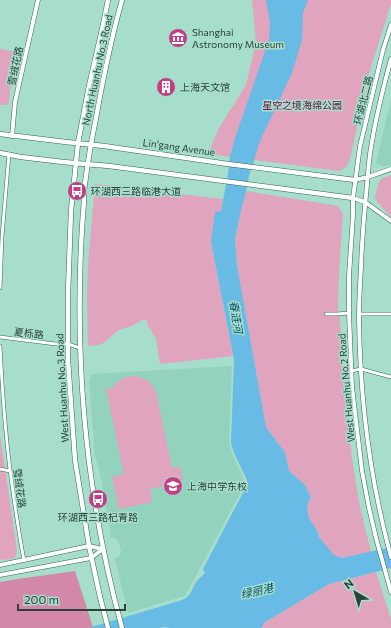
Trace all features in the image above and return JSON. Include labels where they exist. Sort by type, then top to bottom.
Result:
[{"type":"main road","name":"雪绒花路","points":[[12,136],[15,102],[38,0]]},
{"type":"main road","name":"North Huanhu No.3 Road","points":[[78,143],[108,0]]},
{"type":"main road","name":"North Huanhu No.3 Road","points":[[91,144],[102,84],[122,0]]},
{"type":"main road","name":"环湖北二路","points":[[355,180],[360,146],[383,50],[391,25]]},
{"type":"main road","name":"环湖北二路","points":[[368,177],[369,161],[391,59]]},
{"type":"main road","name":"Lin'gang Avenue","points":[[0,134],[91,144],[228,164],[355,180]]},
{"type":"main road","name":"West Huanhu No.3 Road","points":[[78,143],[71,211],[69,249],[68,344],[76,460],[91,558],[108,628]]},
{"type":"main road","name":"West Huanhu No.3 Road","points":[[91,144],[84,191],[79,294],[80,348],[84,414],[99,528],[122,628]]},
{"type":"main road","points":[[0,153],[21,157],[109,166],[353,198],[365,202],[391,221]]},
{"type":"main road","points":[[355,180],[368,177],[391,168]]},
{"type":"main road","name":"West Huanhu No.2 Road","points":[[368,177],[363,230],[359,314],[363,405],[372,469],[391,558]]},
{"type":"main road","name":"West Huanhu No.2 Road","points":[[355,180],[349,276],[351,371],[354,411],[362,471],[369,508],[391,592]]},
{"type":"main road","points":[[0,565],[89,546],[103,549]]},
{"type":"main road","points":[[0,575],[91,558],[103,549]]},
{"type":"street","points":[[0,288],[3,223],[9,154]]},
{"type":"street","points":[[326,314],[349,313]]},
{"type":"street","points":[[359,314],[391,314]]},
{"type":"street","name":"夏栎路","points":[[0,337],[56,344],[68,344],[80,348]]},
{"type":"street","name":"雪绒花路","points":[[0,346],[10,471],[24,560]]},
{"type":"street","points":[[351,371],[361,370],[391,377]]},
{"type":"street","points":[[0,469],[10,471]]},
{"type":"street","points":[[386,538],[391,536]]},
{"type":"shaded area","points":[[391,99],[391,165],[385,167],[376,163]]},
{"type":"shaded area","name":"上海中学东校","points":[[232,366],[229,443],[245,482],[242,490],[185,596],[128,613],[115,559],[120,555],[121,551],[117,540],[111,538],[101,478],[95,455],[89,380],[91,374]]},
{"type":"shaded area","points":[[75,571],[93,627],[0,628],[0,582]]},
{"type":"green space","name":"星空之境海绵公园","points":[[252,0],[391,0],[369,74],[350,159],[346,166],[341,170],[339,171],[208,154],[219,128],[246,85],[256,43]]},
{"type":"green space","points":[[0,49],[16,52],[8,105],[0,105]]},
{"type":"green space","points":[[391,175],[391,217],[375,198],[378,184],[381,179]]},
{"type":"green space","points":[[95,184],[223,199],[221,211],[211,242],[233,356],[160,364],[156,339],[147,324],[147,321],[144,319],[132,326],[119,330],[102,344],[88,346],[88,263]]},
{"type":"green space","points":[[246,191],[338,206],[343,214],[338,309],[340,319],[343,376],[352,458],[359,502],[371,552],[342,558],[334,555],[319,537],[317,530],[309,518],[307,506],[311,497],[305,485],[289,471],[285,452],[266,427],[237,265],[235,239]]},
{"type":"green space","points":[[131,376],[146,380],[152,385],[156,392],[172,468],[180,466],[183,482],[150,489],[152,502],[119,509],[112,477],[124,474],[106,389],[112,389],[120,380]]},
{"type":"green space","points":[[0,435],[17,550],[16,557],[12,559],[0,560]]},
{"type":"green space","points":[[376,572],[391,619],[391,628],[261,628],[265,622],[329,584]]},
{"type":"water","points":[[266,0],[308,0],[303,13],[302,40],[292,73],[260,141],[249,176],[235,239],[237,265],[266,427],[285,452],[289,471],[305,485],[311,497],[307,506],[309,518],[317,530],[319,537],[334,555],[342,558],[391,547],[391,568],[329,584],[265,622],[261,628],[88,628],[179,601],[188,596],[197,581],[205,573],[203,569],[247,485],[247,480],[234,453],[231,443],[234,360],[211,242],[215,212],[221,211],[230,156],[235,138],[269,40],[270,23]]},
{"type":"place","name":"Shanghai Astronomy Museum","points":[[178,38]]},
{"type":"place","name":"上海天文馆","points":[[166,87]]},
{"type":"place","name":"环湖西三路临港大道","points":[[77,191]]},
{"type":"place","name":"上海中学东校","points":[[173,486]]},
{"type":"place","name":"环湖西三路杞青路","points":[[98,499]]},
{"type":"water label","name":"春涟河","points":[[236,317]]},
{"type":"water label","name":"绿丽港","points":[[257,591]]}]
